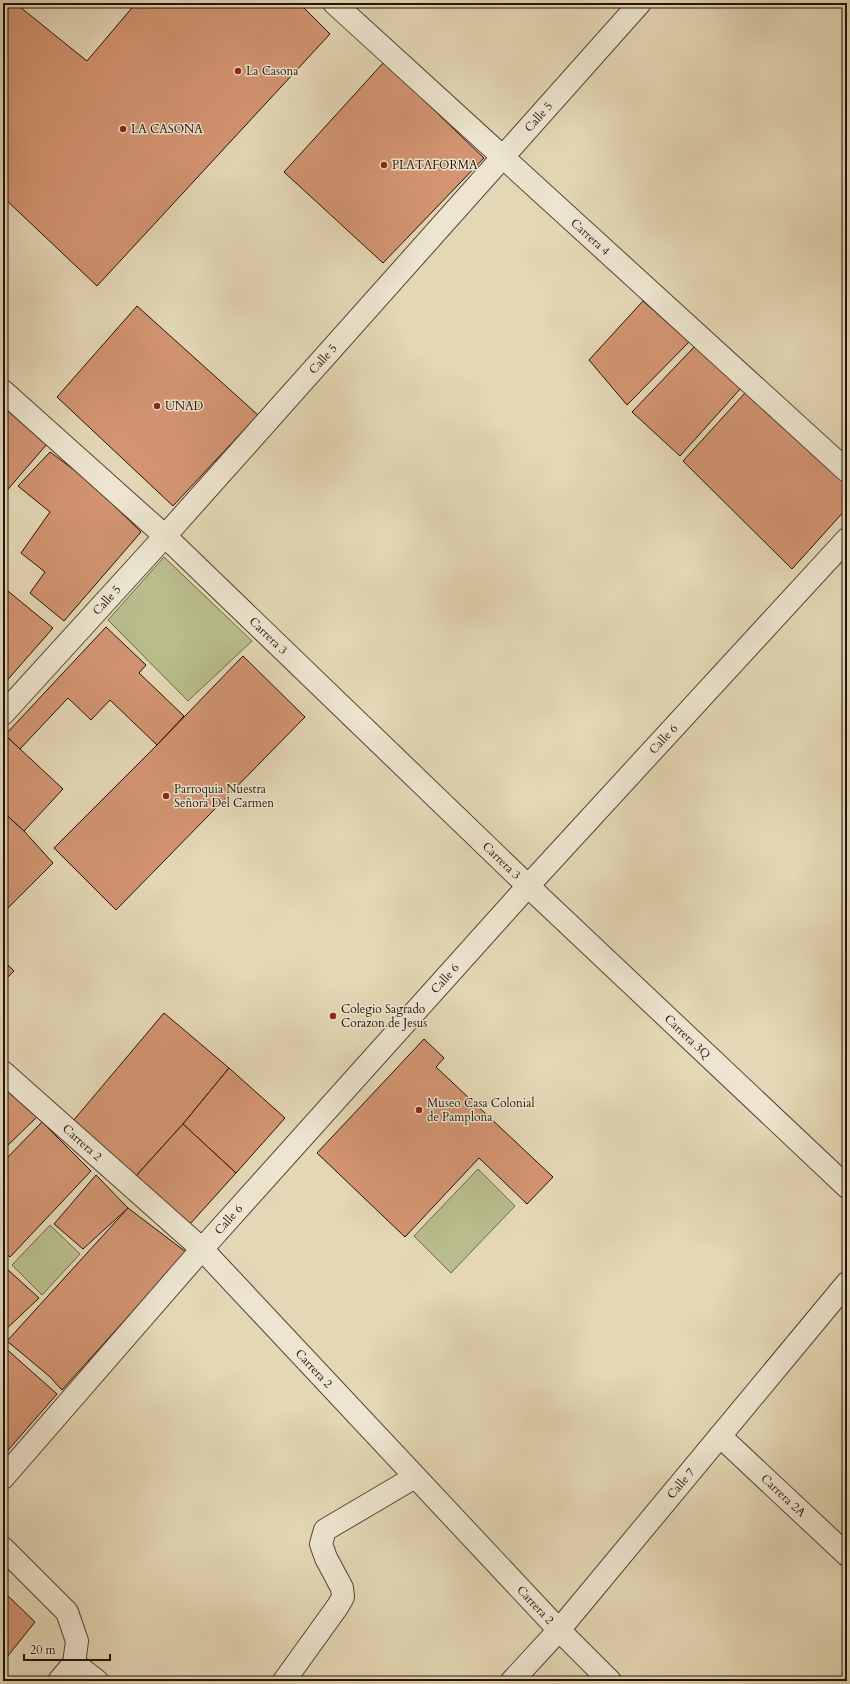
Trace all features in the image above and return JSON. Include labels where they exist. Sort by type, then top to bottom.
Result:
[{"type":"street","name":"Carrera 4","points":[[334,3],[847,471]]},
{"type":"street","name":"Calle 5","points":[[3,714],[165,536],[640,3]]},
{"type":"street","name":"Carrera 3","points":[[3,391],[165,536],[528,886]]},
{"type":"street","name":"Calle 6","points":[[3,1478],[202,1249],[528,886],[847,539]]},
{"type":"street","name":"Carrera 3Q","points":[[528,886],[847,1187]]},
{"type":"street","name":"Carrera 2","points":[[3,1072],[202,1249],[558,1630],[610,1681]]},
{"type":"street","name":"Calle 7","points":[[512,1681],[558,1630],[847,1283]]},
{"type":"street","name":"Carrera 2A","points":[[720,1436],[847,1555]]},
{"type":"street","points":[[284,1681],[343,1597],[342,1588],[326,1558],[321,1544],[326,1530],[415,1477]]},
{"type":"street","points":[[3,1548],[67,1612],[77,1641],[74,1663],[59,1681]]},
{"type":"street","points":[[74,1663],[97,1681]]},
{"type":"green space","points":[[164,557],[252,641],[188,701],[108,620]]},
{"type":"green space","points":[[478,1169],[515,1206],[451,1273],[414,1236]]},
{"type":"green space","points":[[50,1225],[80,1254],[42,1295],[12,1265]]},
{"type":"building","name":"LA CASONA","points":[[3,3],[15,3],[87,61],[136,3],[299,3],[330,34],[97,286],[3,197]]},
{"type":"building","name":"PLATAFORMA","points":[[384,62],[484,158],[383,263],[284,172]]},
{"type":"building","points":[[643,301],[689,342],[627,405],[589,360]]},
{"type":"building","name":"UNAD","points":[[137,306],[258,415],[173,506],[57,397]]},
{"type":"building","points":[[696,345],[741,388],[680,456],[632,412]]},
{"type":"building","points":[[745,393],[847,484],[847,508],[792,569],[683,461]]},
{"type":"building","points":[[3,407],[47,444],[3,495]]},
{"type":"building","points":[[50,452],[89,481],[141,532],[64,621],[30,593],[45,572],[21,553],[50,512],[18,486]]},
{"type":"building","points":[[3,587],[53,628],[3,685]]},
{"type":"building","points":[[106,627],[146,665],[139,673],[184,716],[157,745],[110,700],[91,720],[68,698],[20,749],[5,735]]},
{"type":"building","name":"Parroquia Nuestra Señora Del Carmen","points":[[243,656],[305,717],[116,910],[54,848]]},
{"type":"building","points":[[5,735],[63,789],[24,831],[3,812],[3,736]]},
{"type":"building","points":[[3,812],[24,831],[53,863],[3,913]]},
{"type":"building","points":[[3,960],[14,971],[3,982]]},
{"type":"building","points":[[164,1013],[229,1068],[183,1124],[136,1176],[73,1121]]},
{"type":"building","name":"Museo Casa Colonial de Pamplona","points":[[424,1039],[444,1058],[436,1067],[553,1177],[527,1204],[479,1158],[405,1237],[317,1153]]},
{"type":"building","points":[[229,1068],[285,1118],[236,1173],[183,1124]]},
{"type":"building","points":[[3,1087],[39,1115],[3,1150]]},
{"type":"building","points":[[42,1122],[91,1171],[10,1257],[3,1251],[3,1162]]},
{"type":"building","points":[[183,1124],[236,1173],[190,1224],[136,1176]]},
{"type":"building","points":[[96,1175],[128,1208],[83,1249],[54,1224]]},
{"type":"building","points":[[128,1208],[186,1252],[62,1390],[49,1376],[7,1341]]},
{"type":"building","points":[[7,1269],[39,1298],[3,1332],[3,1274]]},
{"type":"building","points":[[3,1346],[57,1394],[3,1456]]},
{"type":"building","points":[[3,1591],[35,1622],[3,1662]]},
{"type":"place","name":"La Casona","points":[[238,71]]},
{"type":"place","name":"LA CASONA","points":[[123,129]]},
{"type":"place","name":"PLATAFORMA","points":[[384,165]]},
{"type":"place","name":"UNAD","points":[[157,406]]},
{"type":"place","name":"Parroquia Nuestra Señora Del Carmen","points":[[166,796]]},
{"type":"place","name":"Colegio Sagrado Corazon de Jesus","points":[[333,1016]]},
{"type":"place","name":"Museo Casa Colonial de Pamplona","points":[[419,1110]]}]
